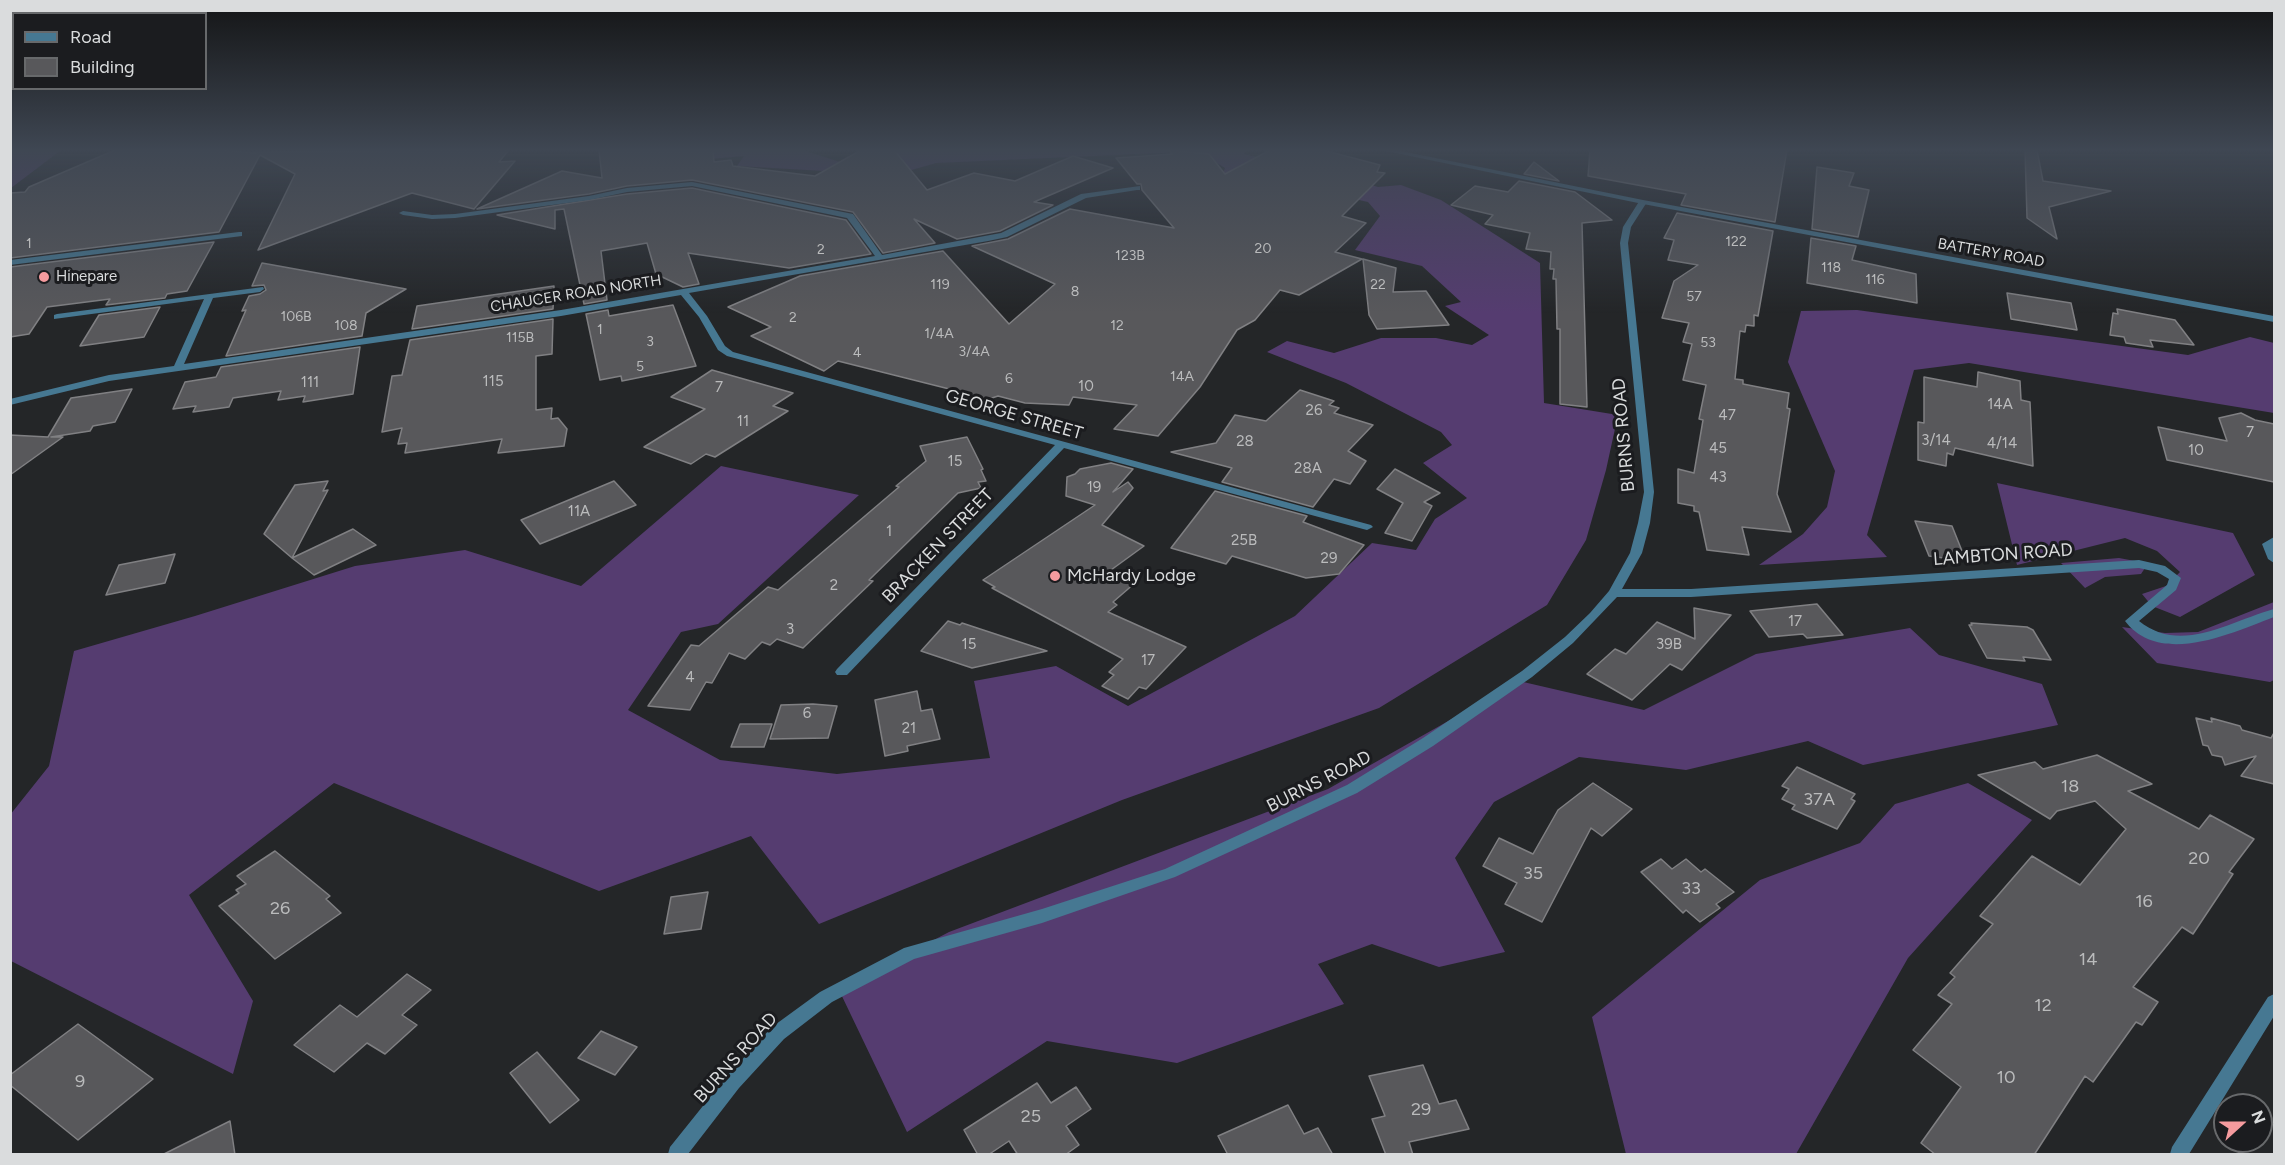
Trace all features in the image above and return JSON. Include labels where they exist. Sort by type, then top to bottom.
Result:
[{"type":"street","points":[[403,213],[432,217],[455,216],[542,204]]},
{"type":"street","points":[[798,204],[841,213],[856,221],[880,258]]},
{"type":"street","name":"CHAUCER ROAD NORTH","points":[[10,402],[109,378],[561,313],[996,237],[1066,204]]},
{"type":"street","name":"BURNS ROAD","points":[[677,1155],[733,1082],[778,1033],[826,997],[910,953],[1042,916],[1170,873],[1352,789],[1428,742],[1527,674],[1569,640],[1614,593],[1636,553],[1644,523],[1649,492],[1624,243],[1627,227],[1641,204]]},
{"type":"street","name":"BATTERY ROAD","points":[[1656,204],[2274,319]]},
{"type":"street","points":[[10,263],[239,234]]},
{"type":"street","points":[[57,316],[260,289]]},
{"type":"street","name":"GEORGE STREET","points":[[683,292],[703,316],[721,348],[730,354],[1367,527]]},
{"type":"street","points":[[178,368],[210,296]]},
{"type":"street","name":"BRACKEN STREET","points":[[842,672],[1061,445]]},
{"type":"street","points":[[2274,540],[2268,544],[2274,559]]},
{"type":"street","name":"LAMBTON ROAD","points":[[1614,593],[1691,593],[2139,564],[2161,569],[2175,578],[2172,587],[2131,621],[2139,630],[2164,639],[2190,640],[2274,614]]},
{"type":"street","points":[[2179,1155],[2274,1002]]},
{"type":"shaded area","points":[[1370,204],[1448,204],[1540,263],[1544,403],[1618,415],[1606,470],[1586,540],[1547,605],[1379,708],[1122,800],[819,924],[751,836],[599,891],[334,783],[189,895],[253,1001],[233,1074],[11,961],[10,815],[49,766],[74,651],[355,566],[465,550],[581,586],[721,466],[859,495],[718,624],[681,632],[628,710],[720,760],[837,774],[990,758],[974,681],[1056,666],[1128,706],[1295,616],[1372,543],[1416,550],[1435,519],[1467,498],[1423,463],[1452,445],[1441,432],[1346,383],[1267,352],[1287,341],[1334,353],[1381,338],[1436,338],[1472,345],[1489,335],[1445,306],[1461,302],[1422,266],[1355,250],[1380,216]]},
{"type":"shaded area","points":[[1857,310],[2188,355],[2250,337],[2274,343],[2274,413],[1969,363],[1914,370],[1867,535],[1887,557],[1759,565],[1803,534],[1827,507],[1835,471],[1788,362],[1801,311]]},
{"type":"shaded area","points":[[1997,483],[2233,533],[2255,575],[2180,617],[2152,606],[2142,594],[2166,586],[2180,572],[2157,551],[2125,538],[2017,565]]},
{"type":"shaded area","points":[[2119,558],[2135,561],[2145,568],[2141,574],[2105,577],[2085,588],[2061,563]]},
{"type":"shaded area","points":[[2274,602],[2274,680],[2270,682],[2157,663],[2122,627],[2165,633],[2198,632]]},
{"type":"shaded area","points":[[1910,628],[1939,655],[2042,684],[2058,725],[1863,765],[1808,741],[1686,770],[1579,757],[1494,802],[1455,858],[1505,952],[1439,967],[1372,944],[1318,964],[1344,1004],[1177,1063],[1047,1041],[907,1132],[839,990],[949,932],[1328,789],[1519,681],[1644,710],[1756,654]]},
{"type":"shaded area","points":[[1968,783],[2032,820],[1908,958],[1796,1154],[1626,1154],[1592,1017],[1760,880],[1860,843],[1895,804]]},
{"type":"building","points":[[10,204],[234,204],[219,232],[10,258]]},
{"type":"building","points":[[280,204],[381,204],[258,250]]},
{"type":"building","points":[[456,204],[478,204],[474,209]]},
{"type":"building","points":[[487,204],[512,204],[477,209]]},
{"type":"building","points":[[563,204],[771,204],[846,220],[871,254],[789,268],[688,253],[699,284],[683,287],[656,274],[647,243],[601,251],[607,300],[584,304],[564,209],[555,210],[555,229],[497,215]]},
{"type":"building","points":[[815,204],[1053,205],[1000,231],[957,239],[914,219],[935,243],[883,253],[853,212]]},
{"type":"building","points":[[1154,204],[1354,204],[1342,216],[1366,223],[1335,252],[1362,259],[1299,295],[1280,290],[1255,320],[1237,330],[1200,387],[1158,436],[1114,429],[1137,405],[1073,397],[1069,405],[1025,403],[998,396],[989,399],[838,361],[824,371],[751,336],[771,327],[728,307],[800,276],[943,251],[1009,324],[1055,284],[972,246],[1008,239],[1070,209],[1174,228]]},
{"type":"building","points":[[1591,204],[1612,220],[1582,223],[1587,407],[1560,404],[1560,329],[1557,329],[1556,279],[1553,279],[1554,269],[1550,269],[1551,252],[1526,249],[1530,233],[1485,224],[1493,215],[1451,205]]},
{"type":"building","points":[[1681,204],[1778,204],[1775,222]]},
{"type":"building","points":[[1814,204],[1866,204],[1858,237],[1812,229]]},
{"type":"building","points":[[2027,204],[2059,204],[2049,207],[2057,239],[2027,218]]},
{"type":"building","points":[[1677,213],[1773,231],[1758,316],[1754,315],[1754,326],[1746,325],[1745,332],[1740,331],[1735,379],[1743,380],[1743,384],[1789,393],[1787,408],[1790,409],[1777,494],[1791,532],[1742,527],[1749,555],[1707,550],[1699,512],[1694,511],[1694,506],[1678,503],[1678,469],[1694,473],[1703,420],[1699,419],[1706,385],[1683,380],[1692,344],[1683,342],[1689,323],[1662,318],[1674,281],[1698,265],[1668,260],[1674,240],[1664,238]]},
{"type":"building","points":[[1811,238],[1856,246],[1852,260],[1916,274],[1917,303],[1807,283]]},
{"type":"building","points":[[214,242],[187,291],[167,294],[165,298],[106,305],[110,299],[47,307],[29,334],[10,337],[10,267]]},
{"type":"building","points":[[1363,259],[1396,268],[1393,292],[1426,291],[1449,325],[1377,329],[1369,315]]},
{"type":"building","points":[[262,263],[406,289],[366,313],[362,336],[226,356],[246,310],[242,311],[249,296],[266,290],[264,285],[252,286]]},
{"type":"building","points":[[554,286],[553,309],[412,329],[417,306]]},
{"type":"building","points":[[2007,293],[2071,303],[2077,330],[2011,319]]},
{"type":"building","points":[[673,305],[696,366],[622,381],[621,376],[600,380],[586,314],[608,310],[609,316]]},
{"type":"building","points":[[160,307],[144,337],[80,346],[99,315]]},
{"type":"building","points":[[2117,309],[2175,320],[2194,345],[2150,340],[2153,347],[2126,343],[2124,337],[2110,335],[2113,313],[2118,314]]},
{"type":"building","points":[[553,319],[552,354],[536,356],[536,410],[552,408],[551,419],[558,418],[567,429],[564,446],[498,453],[502,439],[405,453],[407,443],[398,444],[402,428],[382,432],[392,376],[402,375],[410,340]]},
{"type":"building","points":[[360,347],[353,394],[303,402],[305,396],[278,400],[281,391],[233,398],[229,407],[193,412],[196,406],[173,409],[185,382],[216,377],[221,367]]},
{"type":"building","points":[[712,370],[793,393],[773,406],[788,411],[715,457],[706,454],[691,464],[644,447],[705,409],[671,397]]},
{"type":"building","points":[[1978,372],[2020,381],[2021,400],[2030,402],[2033,466],[1955,448],[1953,455],[1947,453],[1946,466],[1918,460],[1918,422],[1924,423],[1924,377],[1977,387]]},
{"type":"building","points":[[132,389],[115,422],[93,426],[90,431],[51,437],[63,437],[10,475],[10,435],[48,437],[71,398]]},
{"type":"building","points":[[1300,390],[1334,401],[1329,405],[1339,408],[1334,413],[1373,425],[1348,451],[1366,461],[1350,484],[1334,479],[1313,507],[1222,482],[1232,468],[1171,452],[1216,443],[1235,415],[1266,421]]},
{"type":"building","points":[[2241,413],[2255,420],[2274,424],[2274,482],[2167,460],[2158,427],[2227,441],[2219,418]]},
{"type":"building","points":[[967,437],[983,469],[981,470],[986,481],[978,482],[981,488],[958,493],[869,580],[873,581],[803,648],[777,639],[770,645],[762,642],[745,659],[729,653],[712,683],[706,682],[690,710],[648,706],[691,645],[699,646],[768,587],[778,590],[899,487],[896,486],[926,461],[920,446]]},
{"type":"building","points":[[1111,463],[1133,469],[1113,492],[1128,482],[1133,488],[1102,525],[1144,546],[1111,570],[1135,583],[1113,602],[1117,605],[1108,612],[1186,647],[1146,689],[1139,687],[1128,699],[1102,686],[1114,675],[1109,672],[1123,659],[992,588],[995,587],[983,580],[1095,505],[1066,496],[1067,477],[1080,469]]},
{"type":"building","points":[[1395,469],[1440,493],[1424,502],[1432,506],[1412,541],[1385,533],[1403,503],[1377,489]]},
{"type":"building","points":[[328,481],[323,491],[328,490],[292,558],[264,534],[295,485]]},
{"type":"building","points":[[614,481],[636,505],[540,544],[521,520]]},
{"type":"building","points":[[1215,491],[1307,516],[1303,522],[1364,545],[1339,574],[1306,578],[1232,556],[1226,564],[1171,548]]},
{"type":"building","points":[[1915,521],[1952,526],[1966,561],[1929,556]]},
{"type":"building","points":[[353,529],[376,545],[314,575],[292,558]]},
{"type":"building","points":[[175,554],[165,583],[106,595],[119,565]]},
{"type":"building","points":[[1817,604],[1843,635],[1807,638],[1803,634],[1769,637],[1750,611]]},
{"type":"building","points":[[1694,608],[1731,615],[1682,670],[1670,664],[1632,700],[1587,674],[1615,649],[1626,654],[1657,622],[1695,639]]},
{"type":"building","points":[[948,621],[960,625],[962,623],[1047,651],[972,668],[921,651]]},
{"type":"building","points":[[1971,623],[2027,627],[2033,630],[2051,660],[2023,657],[2025,661],[1987,658],[1969,625],[1972,625]]},
{"type":"building","points":[[917,691],[921,711],[932,709],[940,739],[907,746],[908,751],[885,756],[875,700]]},
{"type":"building","points":[[781,705],[837,706],[828,738],[770,739]]},
{"type":"building","points":[[2196,718],[2212,722],[2211,718],[2271,738],[2274,733],[2274,784],[2241,776],[2256,756],[2225,765],[2222,757],[2212,755],[2208,746],[2203,745]]},
{"type":"building","points":[[740,724],[772,724],[764,747],[731,747]]},
{"type":"building","points":[[2097,755],[2152,784],[2128,791],[2199,829],[2210,815],[2254,839],[2229,872],[2233,874],[2193,934],[2182,927],[2133,987],[2158,1002],[2142,1025],[2136,1022],[2093,1082],[2085,1076],[2034,1155],[1936,1155],[1921,1143],[1961,1087],[1913,1050],[1952,1004],[1938,995],[1955,977],[1950,973],[1993,924],[1980,916],[2032,856],[2080,885],[2126,829],[2095,801],[2057,811],[2050,819],[1978,775],[2035,762],[2043,769]]},
{"type":"building","points":[[1797,767],[1855,794],[1851,799],[1855,801],[1837,829],[1792,809],[1795,805],[1782,799],[1789,789],[1782,786]]},
{"type":"building","points":[[1593,783],[1632,809],[1602,836],[1591,828],[1542,922],[1505,904],[1517,883],[1483,866],[1499,838],[1533,854],[1558,810]]},
{"type":"building","points":[[275,851],[330,896],[326,899],[341,913],[275,959],[219,906],[239,893],[236,890],[246,884],[237,876]]},
{"type":"building","points":[[1661,859],[1672,869],[1686,859],[1701,872],[1705,869],[1734,892],[1716,904],[1720,908],[1700,922],[1686,910],[1683,913],[1641,872]]},
{"type":"building","points":[[708,892],[701,929],[664,934],[671,897]]},
{"type":"building","points":[[407,974],[431,990],[402,1015],[417,1025],[385,1054],[367,1043],[334,1072],[294,1045],[340,1005],[357,1017]]},
{"type":"building","points":[[78,1024],[153,1079],[78,1140],[10,1085],[10,1075]]},
{"type":"building","points":[[601,1031],[637,1047],[615,1075],[578,1058]]},
{"type":"building","points":[[537,1052],[579,1100],[550,1123],[510,1073]]},
{"type":"building","points":[[1423,1065],[1439,1104],[1456,1100],[1469,1129],[1409,1142],[1413,1155],[1386,1155],[1372,1119],[1385,1116],[1369,1076]]},
{"type":"building","points":[[1037,1083],[1051,1103],[1076,1087],[1091,1109],[1066,1126],[1079,1145],[1065,1155],[1018,1155],[1009,1141],[988,1155],[978,1155],[964,1130]]},
{"type":"building","points":[[1288,1105],[1304,1134],[1318,1128],[1333,1155],[1228,1155],[1218,1136]]},
{"type":"building","points":[[230,1121],[235,1155],[162,1155]]},
{"type":"place","name":"Hinepare","points":[[44,277]]},
{"type":"place","name":"McHardy Lodge","points":[[1055,576]]}]
